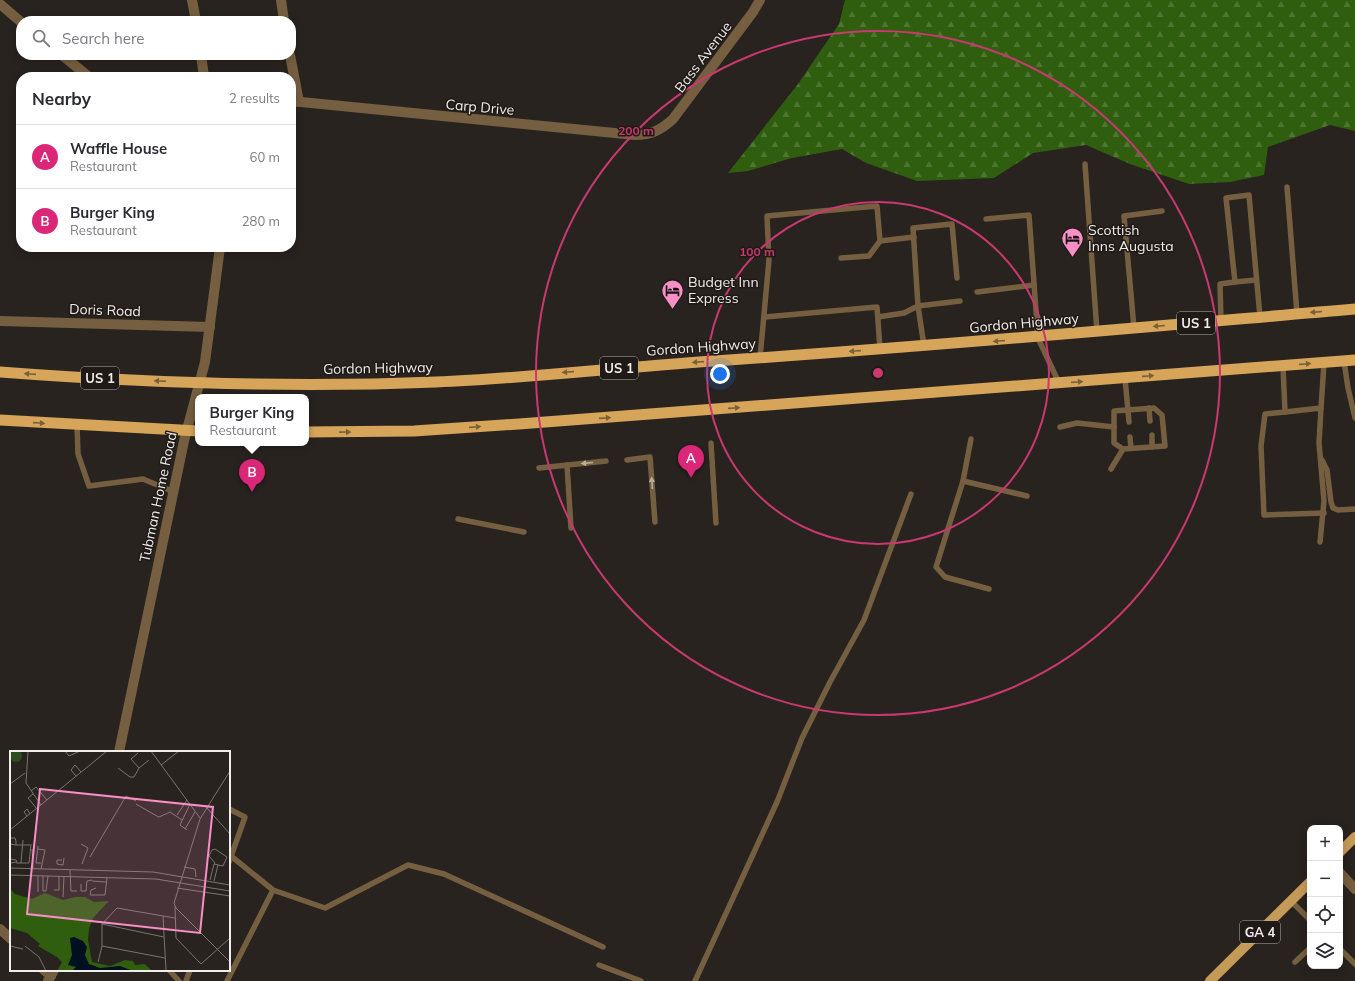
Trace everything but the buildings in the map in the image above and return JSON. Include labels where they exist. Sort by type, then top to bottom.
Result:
[{"type":"highway","name":"Gordon Highway","points":[[0,372],[199,382],[318,385],[441,382],[1038,338],[1134,328],[1355,309]]},
{"type":"highway","points":[[309,432],[414,431],[480,427],[1350,361]]},
{"type":"highway","points":[[0,420],[77,426],[195,431]]},
{"type":"main road","points":[[1343,849],[1355,837]]},
{"type":"main road","name":"GA 4","points":[[1210,981],[1307,885]]},
{"type":"street","points":[[192,0],[195,16]]},
{"type":"street","points":[[281,0],[283,16]]},
{"type":"street","name":"Bass Avenue","points":[[664,127],[681,109],[753,12],[760,0]]},
{"type":"street","points":[[0,4],[16,18]]},
{"type":"street","points":[[68,60],[83,72]]},
{"type":"street","points":[[202,60],[203,72]]},
{"type":"street","points":[[291,60],[292,72]]},
{"type":"street","name":"Carp Drive","points":[[296,102],[635,135],[651,133],[664,127]]},
{"type":"street","name":"Tubman Home Road","points":[[196,394],[205,362],[219,252]]},
{"type":"street","name":"Doris Road","points":[[0,321],[210,327]]},
{"type":"street","name":"Tubman Home Road","points":[[119,751],[186,431],[195,397]]},
{"type":"street","points":[[1343,876],[1355,888]]},
{"type":"street","points":[[0,929],[10,938]]},
{"type":"lane","points":[[1084,164],[1097,332]]},
{"type":"lane","points":[[1287,187],[1297,314]]},
{"type":"lane","points":[[1235,282],[1226,198],[1249,195],[1260,317]]},
{"type":"lane","points":[[760,358],[765,317],[769,260],[767,216],[878,206],[880,241],[869,256],[841,258]]},
{"type":"lane","points":[[1134,328],[1124,216],[1162,211]]},
{"type":"lane","points":[[986,219],[1029,215],[1038,338],[1059,383]]},
{"type":"lane","points":[[924,346],[918,306],[914,237],[912,228],[952,224],[957,278]]},
{"type":"lane","points":[[880,241],[914,237]]},
{"type":"lane","points":[[1221,321],[1220,284],[1256,280]]},
{"type":"lane","points":[[977,292],[1034,285]]},
{"type":"lane","points":[[878,317],[904,313],[918,306],[960,301]]},
{"type":"lane","points":[[765,317],[877,307],[880,349]]},
{"type":"lane","points":[[1350,361],[1348,388],[1355,418]]},
{"type":"lane","points":[[1320,542],[1324,513],[1320,456],[1324,363]]},
{"type":"lane","points":[[1283,366],[1285,412]]},
{"type":"lane","points":[[1125,378],[1129,422]]},
{"type":"lane","points":[[1149,408],[1150,421]]},
{"type":"lane","points":[[1154,408],[1162,415],[1165,446],[1123,449],[1114,443],[1114,411],[1128,410],[1154,408]]},
{"type":"lane","points":[[1321,408],[1265,414],[1261,446],[1264,515],[1324,513]]},
{"type":"lane","points":[[1060,427],[1077,423],[1114,427]]},
{"type":"lane","points":[[77,426],[78,454],[89,486],[143,479],[174,492]]},
{"type":"lane","points":[[1152,435],[1152,447]]},
{"type":"lane","points":[[1130,437],[1131,448]]},
{"type":"lane","points":[[971,439],[963,481],[936,568],[945,577],[989,589]]},
{"type":"lane","points":[[711,443],[716,523]]},
{"type":"lane","points":[[1111,469],[1123,449]]},
{"type":"lane","points":[[1320,456],[1326,470],[1333,508],[1338,510],[1355,509]]},
{"type":"lane","points":[[627,460],[650,457],[655,522]]},
{"type":"lane","points":[[539,468],[606,461]]},
{"type":"lane","points":[[567,465],[571,528]]},
{"type":"lane","points":[[963,481],[1027,496]]},
{"type":"lane","points":[[695,981],[777,802],[802,738],[830,682],[864,620],[911,494]]},
{"type":"lane","points":[[458,519],[524,532]]},
{"type":"lane","points":[[230,810],[244,817],[230,859]]},
{"type":"lane","points":[[231,856],[273,890],[325,908],[408,865],[444,874],[603,947]]},
{"type":"lane","points":[[228,981],[273,890]]},
{"type":"lane","points":[[1291,901],[1307,917]]},
{"type":"lane","points":[[1295,962],[1307,951]]},
{"type":"lane","points":[[1343,952],[1355,964]]},
{"type":"lane","points":[[599,965],[641,981]]},
{"type":"lane","points":[[170,971],[179,981]]},
{"type":"lane","points":[[186,981],[190,971]]},
{"type":"green space","points":[[845,0],[1355,0],[1355,131],[1330,125],[1268,147],[1264,175],[1230,182],[1189,184],[1130,164],[1086,145],[1033,153],[994,178],[917,181],[866,163],[842,149],[792,158],[748,171],[728,173],[798,84],[839,24]]},
{"type":"place","name":"Scottish Inns Augusta","points":[[1073,258]]},
{"type":"place","name":"Budget Inn Express","points":[[672,310]]},
{"type":"place","name":"Waffle House","points":[[691,478]]},
{"type":"place","name":"Burger King","points":[[252,492]]}]
